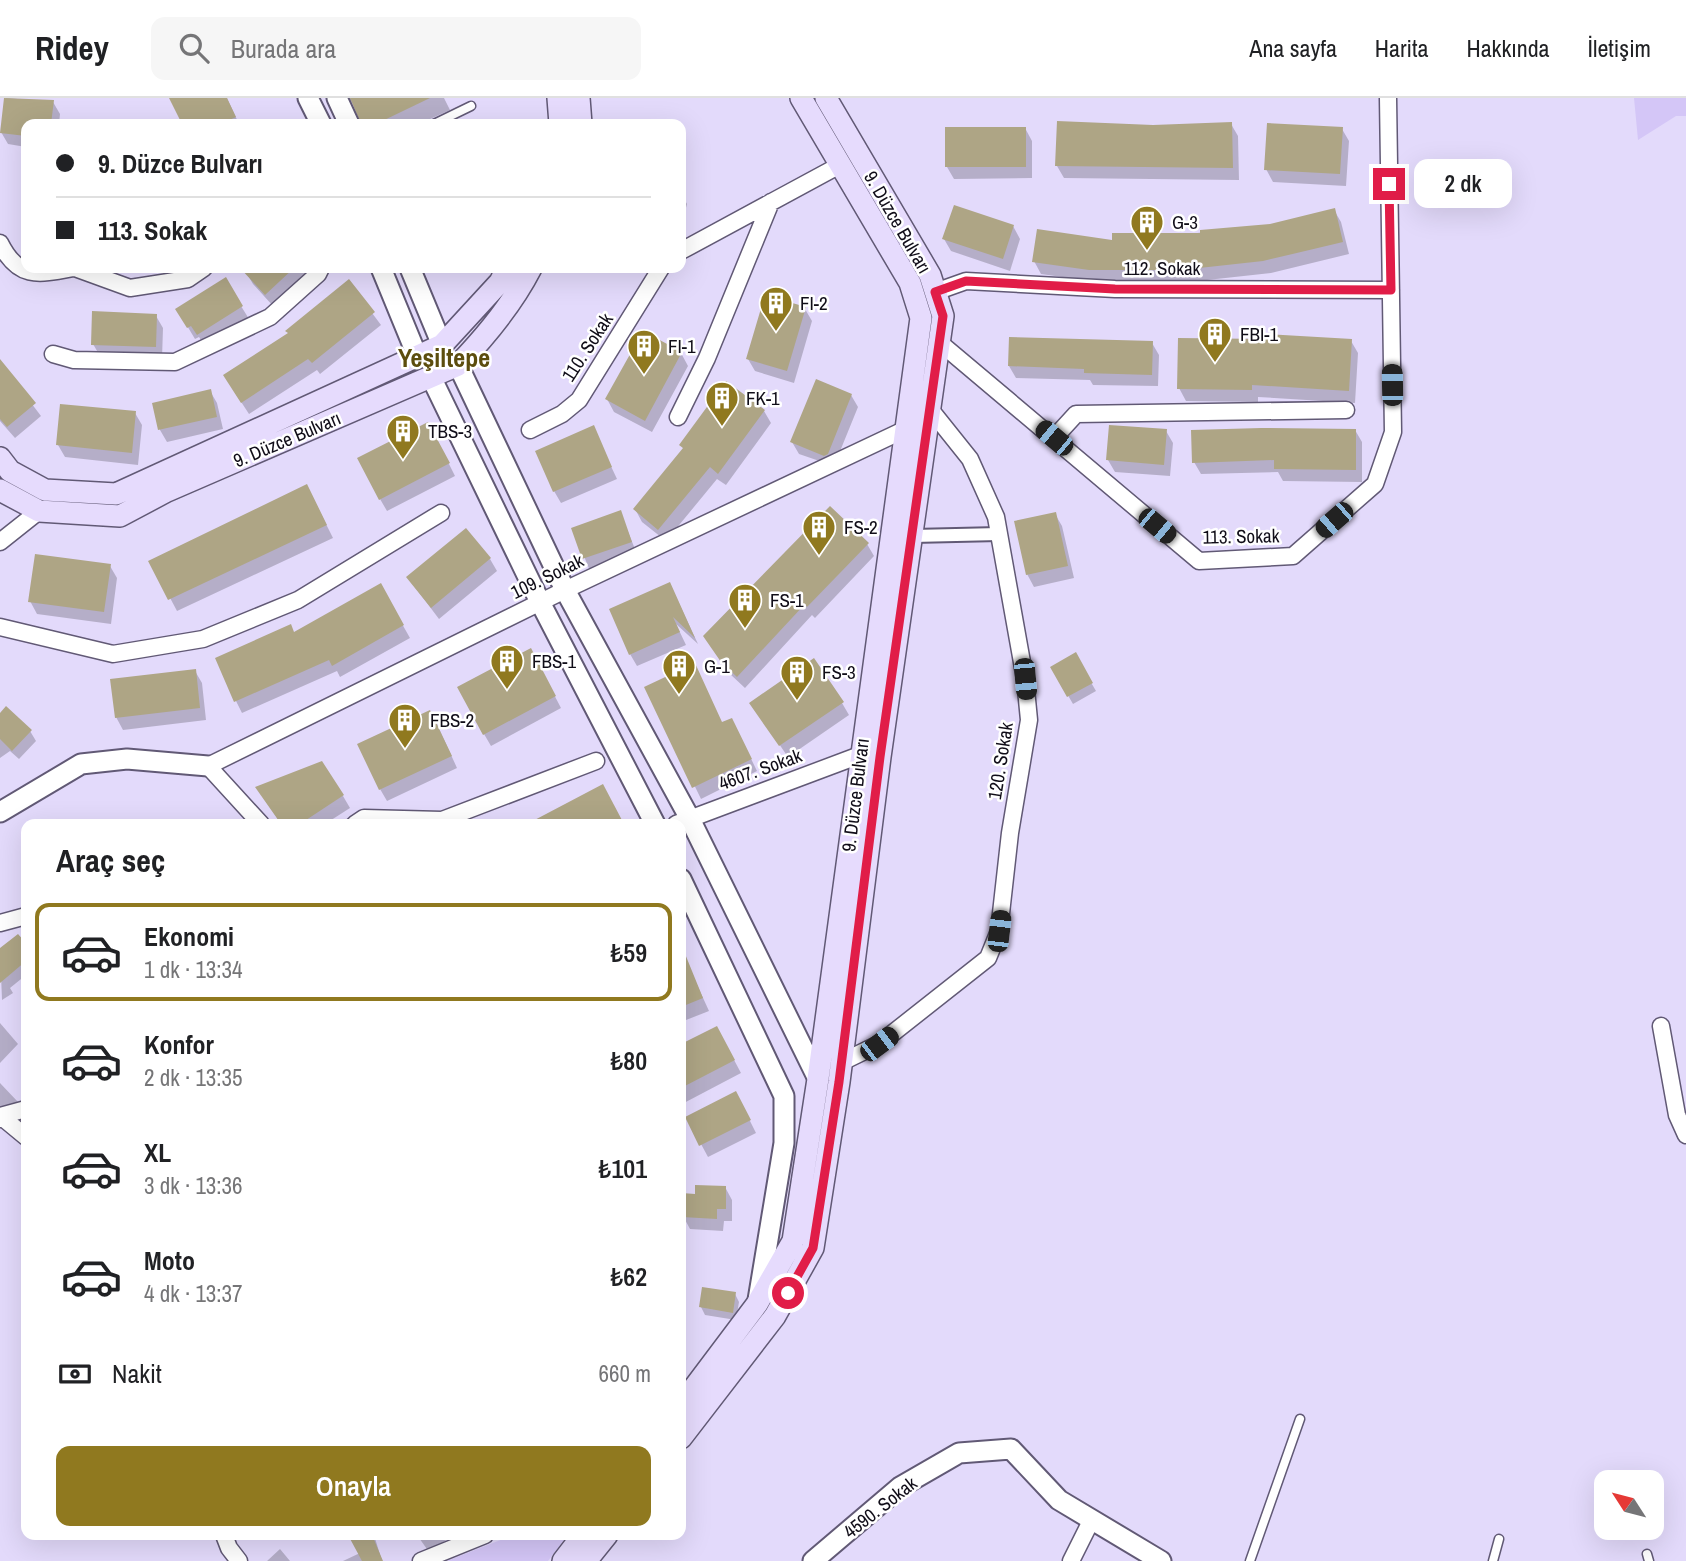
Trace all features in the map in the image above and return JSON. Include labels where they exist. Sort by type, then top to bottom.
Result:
[{"type":"main road","points":[[558,98],[560,119]]},
{"type":"main road","points":[[579,98],[581,119]]},
{"type":"main road","name":"9. Düzce Bulvarı","points":[[686,1398],[757,1304],[793,1241],[818,1079],[921,318],[910,284],[801,98]]},
{"type":"main road","name":"9. Düzce Bulvarı","points":[[686,1432],[775,1316],[813,1248],[842,1062],[880,757],[943,316],[930,275],[826,98]]},
{"type":"main road","name":"9. Düzce Bulvarı","points":[[0,457],[10,471],[45,490],[116,494],[157,472],[418,358],[442,345],[500,282],[504,273]]},
{"type":"main road","name":"9. Düzce Bulvarı","points":[[0,490],[40,511],[120,516],[167,491],[458,365],[490,332],[528,273]]},
{"type":"main road","points":[[564,1561],[579,1540]]},
{"type":"main road","points":[[586,1561],[603,1540]]},
{"type":"street","points":[[309,98],[319,119]]},
{"type":"street","points":[[337,98],[347,119]]},
{"type":"street","name":"113. Sokak","points":[[939,342],[1199,561],[1293,556],[1375,484],[1393,432],[1388,98]]},
{"type":"street","points":[[686,248],[840,165]]},
{"type":"street","points":[[678,417],[707,358],[771,202]]},
{"type":"street","points":[[0,243],[10,262],[21,267]]},
{"type":"street","points":[[88,273],[130,288],[188,279],[197,273]]},
{"type":"street","points":[[53,354],[74,360],[175,362],[270,317],[318,273]]},
{"type":"street","points":[[383,273],[418,358]]},
{"type":"street","points":[[412,273],[442,345]]},
{"type":"street","name":"110. Sokak","points":[[530,430],[562,414],[579,400],[658,273]]},
{"type":"street","name":"112. Sokak","points":[[935,292],[966,281],[1115,289],[1391,290]]},
{"type":"street","points":[[458,365],[565,590],[682,819]]},
{"type":"street","points":[[431,377],[540,602],[651,819]]},
{"type":"street","name":"120. Sokak","points":[[842,1062],[879,1044],[959,984],[988,958],[999,931],[1010,832],[1028,720],[1025,679],[996,517],[970,458],[930,409]]},
{"type":"street","points":[[1054,438],[1076,414],[1346,410]]},
{"type":"street","name":"109. Sokak","points":[[208,766],[540,602],[906,429]]},
{"type":"street","points":[[0,542],[40,511]]},
{"type":"street","points":[[0,627],[113,654],[203,639],[298,600],[441,513]]},
{"type":"street","points":[[913,536],[999,534]]},
{"type":"street","name":"4607. Sokak","points":[[686,820],[860,755]]},
{"type":"street","points":[[0,811],[81,764],[127,759],[208,766],[256,819]]},
{"type":"street","points":[[445,819],[596,761]]},
{"type":"street","points":[[362,819],[403,819]]},
{"type":"street","points":[[686,827],[818,1079]]},
{"type":"street","points":[[686,890],[784,1096],[784,1143],[757,1304]]},
{"type":"street","points":[[0,923],[21,917]]},
{"type":"street","points":[[1661,1026],[1671,1089],[1686,1135]]},
{"type":"street","points":[[1,1118],[21,1112]]},
{"type":"street","points":[[1,1118],[21,1133]]},
{"type":"street","name":"4590. Sokak","points":[[813,1561],[900,1487],[959,1453],[1011,1449],[1059,1500],[1161,1561]]},
{"type":"street","points":[[1071,1561],[1092,1519]]},
{"type":"street","points":[[226,1540],[239,1561]]},
{"type":"street","points":[[421,1561],[459,1540]]},
{"type":"lane","points":[[444,119],[471,106]]},
{"type":"lane","points":[[1250,1561],[1300,1419]]},
{"type":"lane","points":[[1493,1561],[1499,1539]]},
{"type":"shaded area","points":[[1634,98],[1686,98],[1686,116],[1676,116],[1638,140]]},
{"type":"shaded area","points":[[500,1540],[564,1540],[548,1561],[447,1561]]},
{"type":"building","points":[[4,98],[54,100],[52,119],[21,119],[21,135],[0,133]]},
{"type":"building","points":[[169,98],[227,98],[236,117],[231,119],[180,119]]},
{"type":"building","points":[[350,98],[430,98],[386,119],[359,119]]},
{"type":"building","points":[[1057,121],[1153,125],[1232,122],[1233,168],[1055,166]]},
{"type":"building","points":[[1267,123],[1343,127],[1340,174],[1264,170]]},
{"type":"building","points":[[945,127],[1026,127],[1026,167],[945,167]]},
{"type":"building","points":[[954,205],[1014,225],[1003,259],[942,239]]},
{"type":"building","points":[[1335,208],[1343,242],[1263,261],[1181,270],[1089,270],[1032,262],[1037,229],[1112,240],[1112,233],[1200,233],[1200,230],[1270,224]]},
{"type":"building","points":[[245,273],[289,273],[265,295]]},
{"type":"building","points":[[226,277],[243,306],[197,335],[191,326],[187,328],[175,309]]},
{"type":"building","points":[[349,279],[375,312],[312,363],[308,359],[241,403],[223,375],[288,333],[285,331]]},
{"type":"building","name":"FI-2","points":[[765,295],[806,307],[787,371],[746,359]]},
{"type":"building","points":[[92,311],[157,314],[156,347],[91,345]]},
{"type":"building","name":"FI-1","points":[[643,331],[682,352],[645,421],[605,399]]},
{"type":"building","points":[[1266,334],[1352,339],[1349,391],[1252,385],[1252,390],[1177,389],[1178,338],[1266,339]]},
{"type":"building","points":[[1009,337],[1153,341],[1152,375],[1084,373],[1084,369],[1008,366]]},
{"type":"building","points":[[0,359],[36,403],[7,427],[0,419]]},
{"type":"building","points":[[816,379],[852,394],[828,454],[824,456],[790,442]]},
{"type":"building","points":[[726,381],[765,410],[718,474],[710,467],[658,530],[633,509],[683,448],[679,445]]},
{"type":"building","points":[[211,389],[217,417],[158,430],[152,403]]},
{"type":"building","points":[[60,404],[136,411],[132,453],[56,445]]},
{"type":"building","name":"TBS-3","points":[[428,422],[450,463],[379,500],[357,458]]},
{"type":"building","points":[[594,425],[612,467],[553,492],[535,451]]},
{"type":"building","points":[[1109,425],[1167,429],[1164,465],[1106,460]]},
{"type":"building","points":[[1356,429],[1356,470],[1274,469],[1274,460],[1192,463],[1191,430]]},
{"type":"building","points":[[307,484],[327,525],[168,600],[148,561]]},
{"type":"building","points":[[830,506],[869,543],[807,607],[805,604],[737,677],[721,662],[703,636]]},
{"type":"building","points":[[621,510],[632,542],[582,559],[571,528]]},
{"type":"building","points":[[1056,512],[1068,566],[1026,575],[1014,521]]},
{"type":"building","points":[[466,528],[491,558],[431,608],[406,577]]},
{"type":"building","points":[[35,554],[111,564],[104,612],[28,602]]},
{"type":"building","points":[[670,582],[695,638],[673,617],[680,632],[629,655],[609,609]]},
{"type":"building","points":[[381,583],[404,625],[332,666],[329,660],[234,702],[215,658],[291,624],[294,632]]},
{"type":"building","name":"FBS-1","points":[[531,648],[556,696],[483,735],[457,687]]},
{"type":"building","points":[[1076,652],[1093,683],[1067,697],[1050,667]]},
{"type":"building","name":"FS-3","points":[[814,658],[844,702],[779,746],[749,703]]},
{"type":"building","points":[[695,663],[722,722],[732,718],[752,759],[692,788],[644,687]]},
{"type":"building","points":[[196,669],[200,708],[115,718],[110,679]]},
{"type":"building","points":[[6,706],[32,730],[12,751],[0,739],[0,713]]},
{"type":"building","name":"FBS-2","points":[[430,710],[452,756],[379,790],[357,744]]},
{"type":"building","points":[[322,761],[344,795],[308,819],[277,819],[255,787]]},
{"type":"building","points":[[603,784],[621,819],[536,819]]},
{"type":"building","points":[[18,934],[21,937],[21,965],[0,983],[0,948]]},
{"type":"building","points":[[686,956],[703,998],[686,1005]]},
{"type":"building","points":[[717,1026],[735,1060],[686,1085],[686,1042]]},
{"type":"building","points":[[736,1091],[751,1120],[699,1146],[686,1116]]},
{"type":"building","points":[[695,1185],[726,1186],[726,1209],[717,1209],[717,1219],[686,1217],[686,1193],[695,1194]]},
{"type":"building","points":[[702,1287],[736,1292],[733,1313],[699,1307]]},
{"type":"building","points":[[351,1540],[374,1540],[383,1561],[362,1561]]},
{"type":"place","name":"G-3","points":[[1147,252]]},
{"type":"place","name":"FI-2","points":[[776,333]]},
{"type":"place","name":"FBI-1","points":[[1215,364]]},
{"type":"place","name":"FI-1","points":[[644,376]]},
{"type":"place","name":"FK-1","points":[[722,428]]},
{"type":"place","name":"TBS-3","points":[[403,461]]},
{"type":"place","name":"FS-2","points":[[819,557]]},
{"type":"place","name":"FS-1","points":[[745,630]]},
{"type":"place","name":"FBS-1","points":[[507,691]]},
{"type":"place","name":"G-1","points":[[679,696]]},
{"type":"place","name":"FS-3","points":[[797,702]]},
{"type":"place","name":"FBS-2","points":[[405,750]]},
{"type":"district","name":"Yeşiltepe","points":[[444,357]]},
{"type":"route","points":[[788,1293],[813,1248],[839,1082],[880,757],[943,316],[935,292],[966,281],[1115,289],[1391,290],[1389,184]]}]
